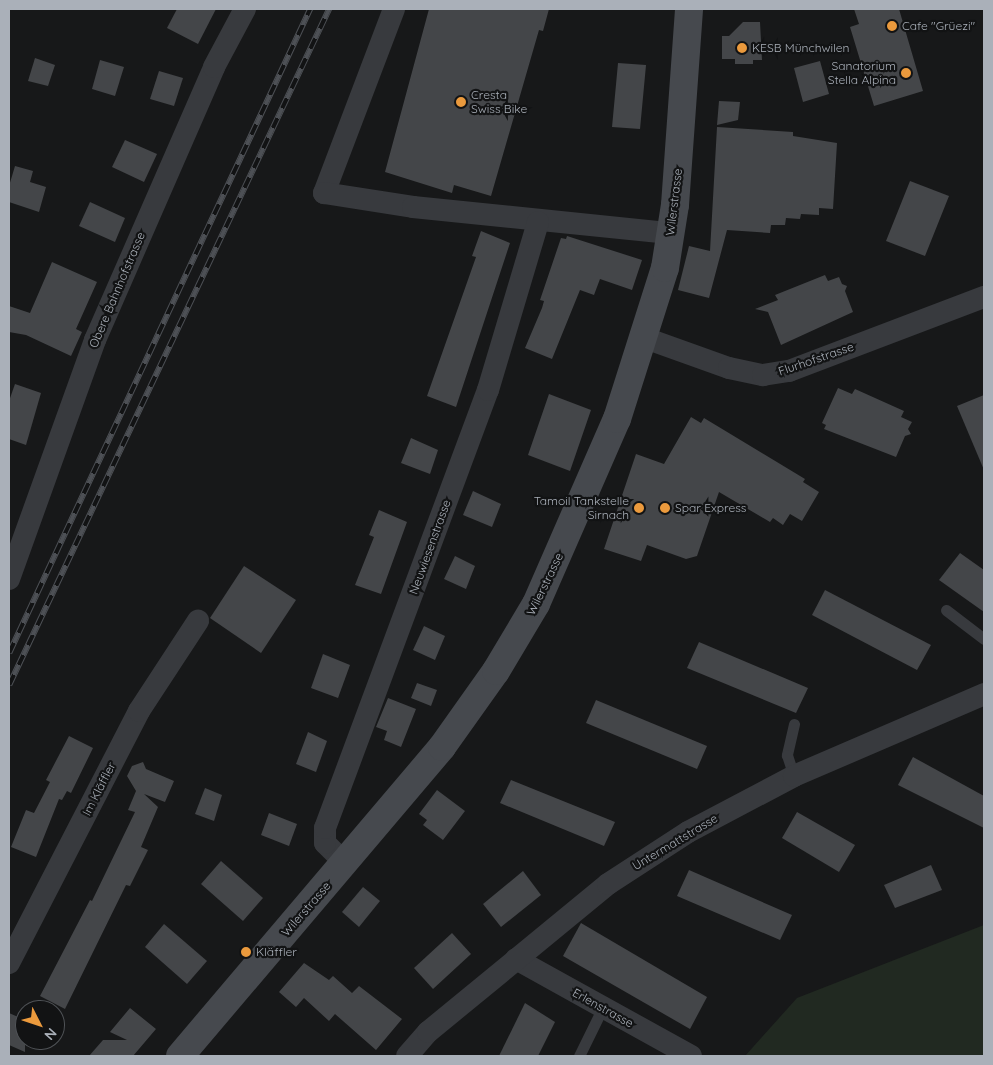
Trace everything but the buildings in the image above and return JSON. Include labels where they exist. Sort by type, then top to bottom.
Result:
[{"type":"main road","name":"Wilerstrasse","points":[[180,1056],[448,739],[496,671],[536,604],[595,472],[645,338],[665,268],[682,125],[690,9]]},
{"type":"street","name":"Obere Bahnhofstrasse","points":[[9,579],[95,340],[214,67],[245,9]]},
{"type":"street","points":[[394,9],[324,193],[538,222],[670,233]]},
{"type":"street","name":"Neuwiesenstrasse","points":[[345,863],[325,843],[326,828],[488,390],[538,222]]},
{"type":"street","name":"Flurhofstrasse","points":[[645,338],[729,368],[763,375],[789,371],[984,297]]},
{"type":"street","name":"Im Kläffler","points":[[9,963],[139,711],[198,621]]},
{"type":"street","name":"Untermattstrasse","points":[[407,1056],[428,1032],[608,884],[688,832],[794,776],[984,694]]},
{"type":"street","name":"Erlenstrasse","points":[[516,959],[691,1056]]},
{"type":"lane","points":[[946,610],[984,639]]},
{"type":"lane","points":[[794,724],[787,754],[794,776]]},
{"type":"lane","points":[[579,1056],[603,1008]]},
{"type":"shaded area","points":[[984,925],[984,1056],[745,1056],[797,998]]},
{"type":"railway","points":[[9,653],[310,9]]},
{"type":"railway","points":[[9,685],[329,9]]},
{"type":"place","name":"Cafe \"Grüezi\"","points":[[892,26]]},
{"type":"place","name":"KESB Münchwilen","points":[[742,48]]},
{"type":"place","name":"Sanatorium Stella Alpina","points":[[906,73]]},
{"type":"place","name":"Cresta Swiss Bike","points":[[461,102]]},
{"type":"place","name":"Tamoil Tankstelle Sirnach","points":[[639,508]]},
{"type":"place","name":"Spar Express","points":[[665,508]]},
{"type":"place","name":"Kläffler","points":[[246,952]]}]
